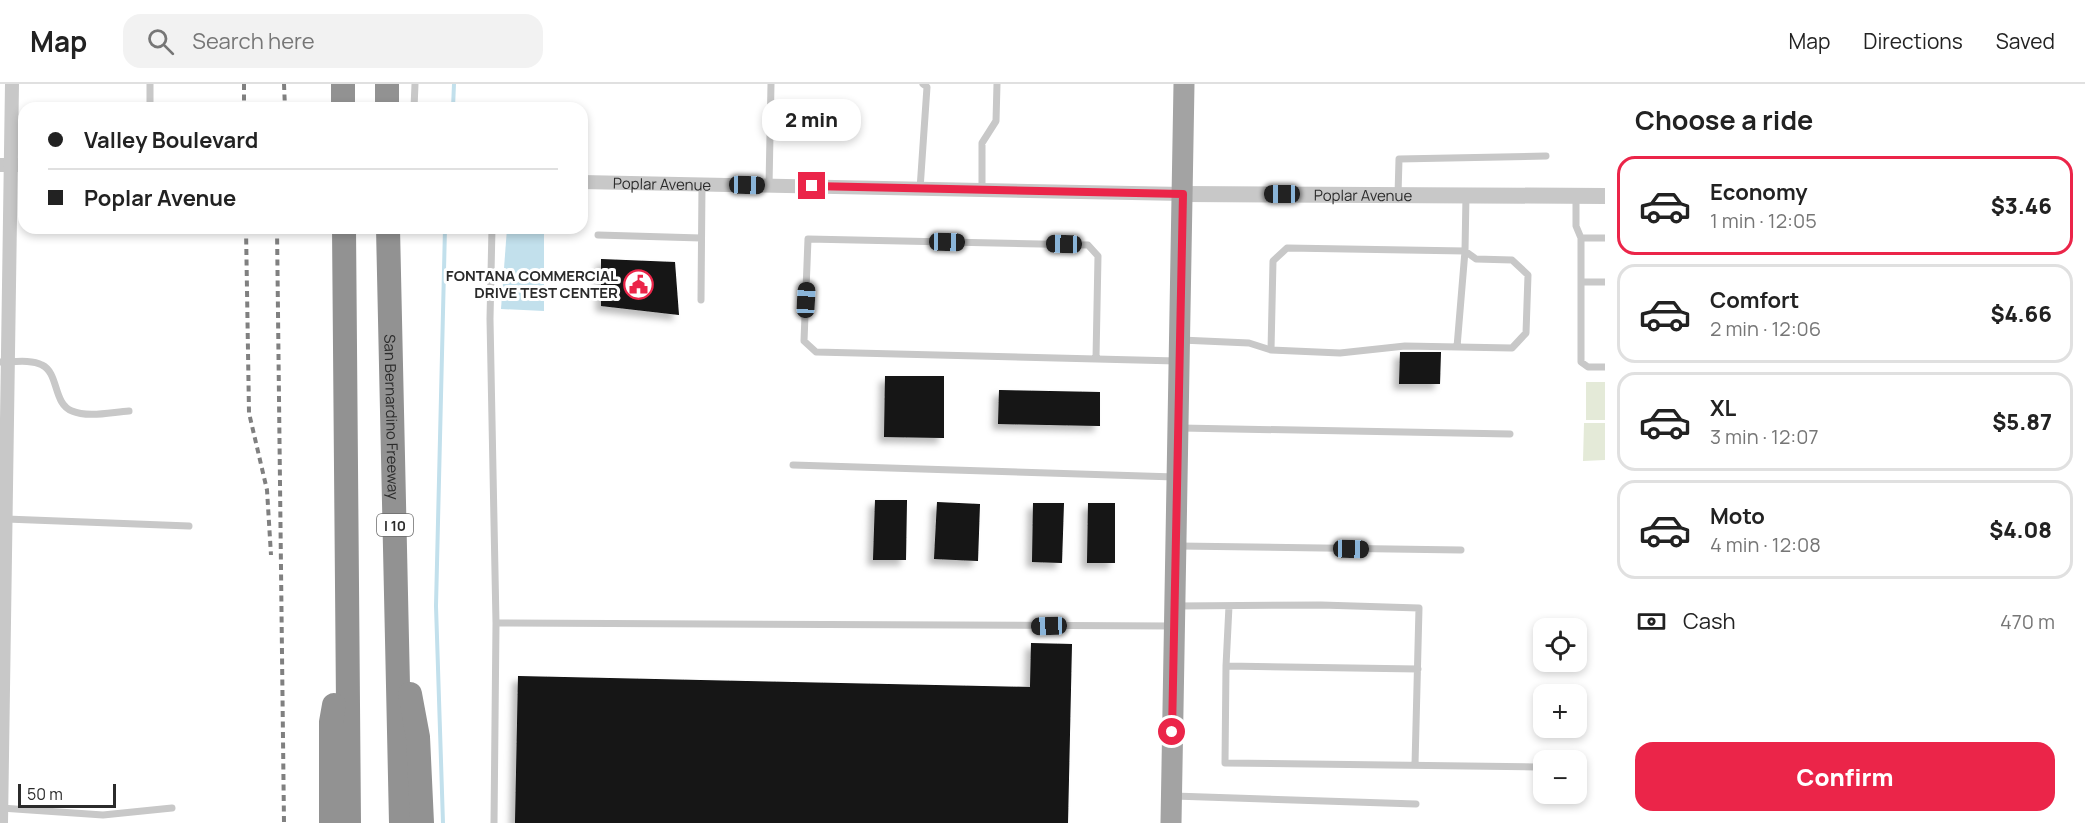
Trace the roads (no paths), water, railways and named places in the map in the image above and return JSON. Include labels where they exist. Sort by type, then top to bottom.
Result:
[{"type":"highway","points":[[343,84],[343,102]]},
{"type":"highway","points":[[387,84],[387,102]]},
{"type":"highway","points":[[344,234],[349,823]]},
{"type":"highway","name":"San Bernardino Freeway","points":[[388,234],[401,823]]},
{"type":"highway","points":[[396,623],[418,737],[422,823]]},
{"type":"highway","points":[[331,823],[331,722],[346,641]]},
{"type":"main road","points":[[1171,823],[1184,84]]},
{"type":"street","points":[[1,823],[2,563],[6,519],[5,250],[12,165],[12,84]]},
{"type":"street","name":"Poplar Avenue","points":[[588,182],[1183,194],[1605,196]]},
{"type":"lane","points":[[150,84],[150,102]]},
{"type":"lane","points":[[414,102],[415,84]]},
{"type":"lane","points":[[769,186],[771,84]]},
{"type":"lane","points":[[920,189],[927,87],[923,84]]},
{"type":"lane","points":[[982,190],[982,143],[996,121],[997,84]]},
{"type":"lane","points":[[1398,195],[1399,159],[1546,156]]},
{"type":"lane","points":[[701,300],[702,184]]},
{"type":"lane","points":[[1457,347],[1465,251],[1466,195]]},
{"type":"lane","points":[[1576,196],[1576,226],[1581,238],[1581,362],[1588,367],[1605,367]]},
{"type":"lane","points":[[492,234],[490,319],[496,623],[494,823]]},
{"type":"lane","points":[[598,235],[701,238]]},
{"type":"lane","points":[[1581,238],[1605,238]]},
{"type":"lane","points":[[1096,358],[1098,256],[1088,245],[808,239],[804,340],[816,352],[1096,358],[1249,343],[1271,350],[1340,353],[1405,346],[1512,348],[1526,333],[1528,275],[1512,260],[1476,259],[1465,251],[1287,248],[1273,261],[1271,350]]},
{"type":"lane","points":[[1582,282],[1605,282]]},
{"type":"lane","points":[[4,362],[34,362],[44,365],[50,372],[63,403],[70,411],[82,414],[129,411]]},
{"type":"lane","points":[[1178,428],[1510,434]]},
{"type":"lane","points":[[793,465],[1177,477]]},
{"type":"lane","points":[[6,519],[189,526]]},
{"type":"lane","points":[[1176,546],[1461,550]]},
{"type":"lane","points":[[496,623],[1174,616],[1228,606],[1321,605],[1419,608],[1415,765]]},
{"type":"lane","points":[[1228,606],[1225,763],[1533,767]]},
{"type":"lane","points":[[1226,666],[1418,669]]},
{"type":"lane","points":[[1171,796],[1416,804]]},
{"type":"lane","points":[[1,808],[103,815],[172,808]]},
{"type":"water","points":[[507,234],[544,234],[544,311],[501,309]]},
{"type":"waterway","points":[[453,102],[454,84]]},
{"type":"waterway","points":[[443,823],[436,606],[445,234]]},
{"type":"railway","points":[[244,84],[244,102]]},
{"type":"railway","points":[[284,84],[285,102]]},
{"type":"railway","points":[[246,234],[249,413],[267,490],[271,555]]},
{"type":"railway","points":[[277,234],[284,823]]},
{"type":"place","name":"FONTANA COMMERCIAL DRIVE TEST CENTER","points":[[639,284]]}]
